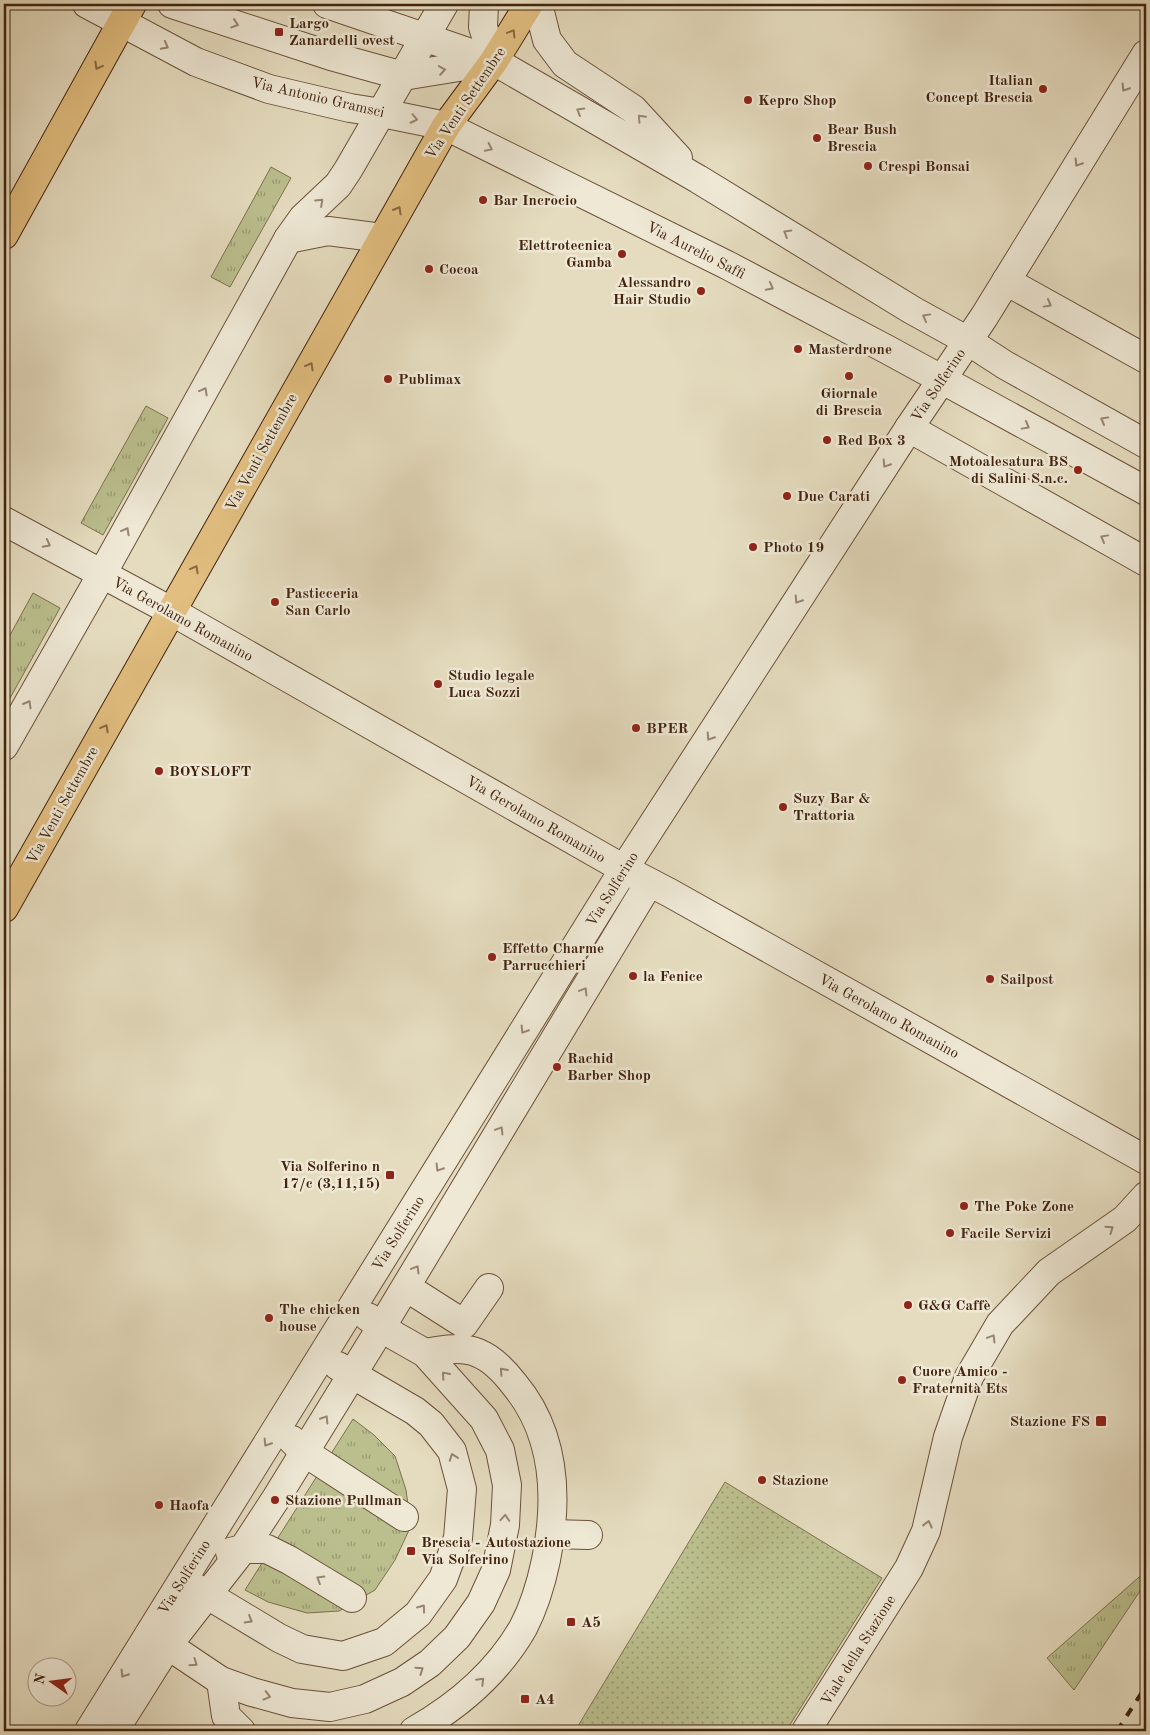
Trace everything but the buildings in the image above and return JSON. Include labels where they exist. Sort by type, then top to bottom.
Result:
[{"type":"main road","name":"Via Venti Settembre","points":[[4,908],[446,126],[494,61],[529,4]]},
{"type":"main road","points":[[4,233],[127,14]]},
{"type":"street","name":"Via Antonio Gramsci","points":[[87,4],[127,14],[196,62],[269,89],[350,108],[446,126]]},
{"type":"street","points":[[172,4],[331,56],[403,76],[494,61]]},
{"type":"street","points":[[326,4],[494,61],[698,179],[912,310],[968,341],[1004,365],[1146,444]]},
{"type":"street","points":[[4,746],[288,239],[303,218],[338,185],[382,113],[444,4]]},
{"type":"street","points":[[484,4],[483,27],[494,61]]},
{"type":"street","points":[[538,4],[547,40],[565,64],[633,109],[698,179]]},
{"type":"street","name":"Via Solferino","points":[[89,1731],[159,1639],[182,1580],[624,869],[909,428],[968,341],[1146,54]]},
{"type":"street","name":"Via Aurelio Saffi","points":[[446,126],[727,264],[1146,491]]},
{"type":"street","points":[[288,239],[328,231],[382,238]]},
{"type":"street","points":[[1006,281],[1146,359]]},
{"type":"street","points":[[909,428],[1146,562]]},
{"type":"street","name":"Via Gerolamo Romanino","points":[[4,521],[171,611],[624,869],[1146,1160]]},
{"type":"street","points":[[114,1731],[159,1639],[206,1595],[244,1550],[354,1374],[649,883]]},
{"type":"street","name":"Viale della Stazione","points":[[806,1731],[909,1568],[926,1531],[948,1437],[969,1377],[1000,1324],[1049,1272],[1125,1219],[1146,1196]]},
{"type":"street","points":[[418,1294],[464,1324],[489,1288]]},
{"type":"street","points":[[159,1639],[221,1680],[252,1692],[292,1703],[330,1707],[364,1699],[402,1682],[430,1663],[457,1637],[481,1603],[496,1570],[505,1525],[507,1485],[500,1450],[484,1419],[425,1353],[352,1307]]},
{"type":"street","points":[[414,1731],[466,1696],[492,1671],[523,1628],[540,1588],[551,1534],[553,1490],[551,1466],[542,1433],[524,1396],[499,1366],[477,1352],[454,1349],[425,1353]]},
{"type":"street","points":[[182,1580],[279,1638],[302,1648],[343,1656],[384,1642],[418,1614],[443,1580],[458,1538],[462,1489],[452,1451],[431,1424],[415,1411],[354,1374],[321,1357]]},
{"type":"street","points":[[285,1414],[291,1438],[304,1452],[404,1517]]},
{"type":"street","points":[[551,1534],[588,1535]]},
{"type":"street","points":[[197,1557],[244,1550],[266,1550],[289,1560],[352,1598]]},
{"type":"street","points":[[221,1680],[226,1716],[241,1731]]},
{"type":"green space","points":[[271,167],[291,178],[230,287],[211,277]]},
{"type":"green space","points":[[146,406],[168,418],[103,535],[81,523]]},
{"type":"green space","points":[[33,593],[60,608],[4,709],[4,646]]},
{"type":"green space","points":[[353,1419],[374,1435],[395,1456],[406,1490],[411,1526],[395,1560],[375,1590],[339,1611],[307,1613],[268,1602],[245,1590]]},
{"type":"green space","points":[[725,1482],[882,1578],[786,1731],[575,1731]]},
{"type":"green space","points":[[1146,1571],[1146,1582],[1074,1690],[1047,1658]]},
{"type":"railway","points":[[1117,1731],[1146,1686]]},
{"type":"place","name":"Largo Zanardelli ovest","points":[[279,32]]},
{"type":"place","name":"Italian Concept Brescia","points":[[1043,89]]},
{"type":"place","name":"Kepro Shop","points":[[748,100]]},
{"type":"place","name":"Bear Bush Brescia","points":[[817,138]]},
{"type":"place","name":"Crespi Bonsai","points":[[868,166]]},
{"type":"place","name":"Bar Incrocio","points":[[483,200]]},
{"type":"place","name":"Elettrotecnica Gamba","points":[[622,254]]},
{"type":"place","name":"Cocoa","points":[[429,269]]},
{"type":"place","name":"Alessandro Hair Studio","points":[[701,291]]},
{"type":"place","name":"Masterdrone","points":[[798,349]]},
{"type":"place","name":"Giornale di Brescia","points":[[849,376]]},
{"type":"place","name":"Publimax","points":[[388,379]]},
{"type":"place","name":"Red Box 3","points":[[827,440]]},
{"type":"place","name":"Motoalesatura BS di Salini S.n.c.","points":[[1078,470]]},
{"type":"place","name":"Due Carati","points":[[787,496]]},
{"type":"place","name":"Photo 19","points":[[753,547]]},
{"type":"place","name":"Pasticceria San Carlo","points":[[275,602]]},
{"type":"place","name":"Studio legale Luca Sozzi","points":[[438,684]]},
{"type":"place","name":"BPER","points":[[636,728]]},
{"type":"place","name":"BOYSLOFT","points":[[159,771]]},
{"type":"place","name":"Suzy Bar & Trattoria","points":[[783,807]]},
{"type":"place","name":"Effetto Charme Parrucchieri","points":[[492,957]]},
{"type":"place","name":"la Fenice","points":[[633,976]]},
{"type":"place","name":"Sailpost","points":[[990,979]]},
{"type":"place","name":"Rachid Barber Shop","points":[[557,1067]]},
{"type":"place","name":"Via Solferino n 17/c (3,11,15)","points":[[390,1175]]},
{"type":"place","name":"The Poke Zone","points":[[964,1206]]},
{"type":"place","name":"Facile Servizi","points":[[950,1233]]},
{"type":"place","name":"G&G Caffè","points":[[908,1305]]},
{"type":"place","name":"The chicken house","points":[[269,1318]]},
{"type":"place","name":"Cuore Amico - Fraternità Ets","points":[[902,1380]]},
{"type":"place","name":"Stazione FS","points":[[1101,1421]]},
{"type":"place","name":"Stazione","points":[[762,1480]]},
{"type":"place","name":"Stazione Pullman","points":[[275,1500]]},
{"type":"place","name":"Haofa","points":[[159,1505]]},
{"type":"place","name":"Brescia - Autostazione Via Solferino","points":[[411,1551]]},
{"type":"place","name":"A5","points":[[571,1622]]},
{"type":"place","name":"A4","points":[[525,1699]]}]
